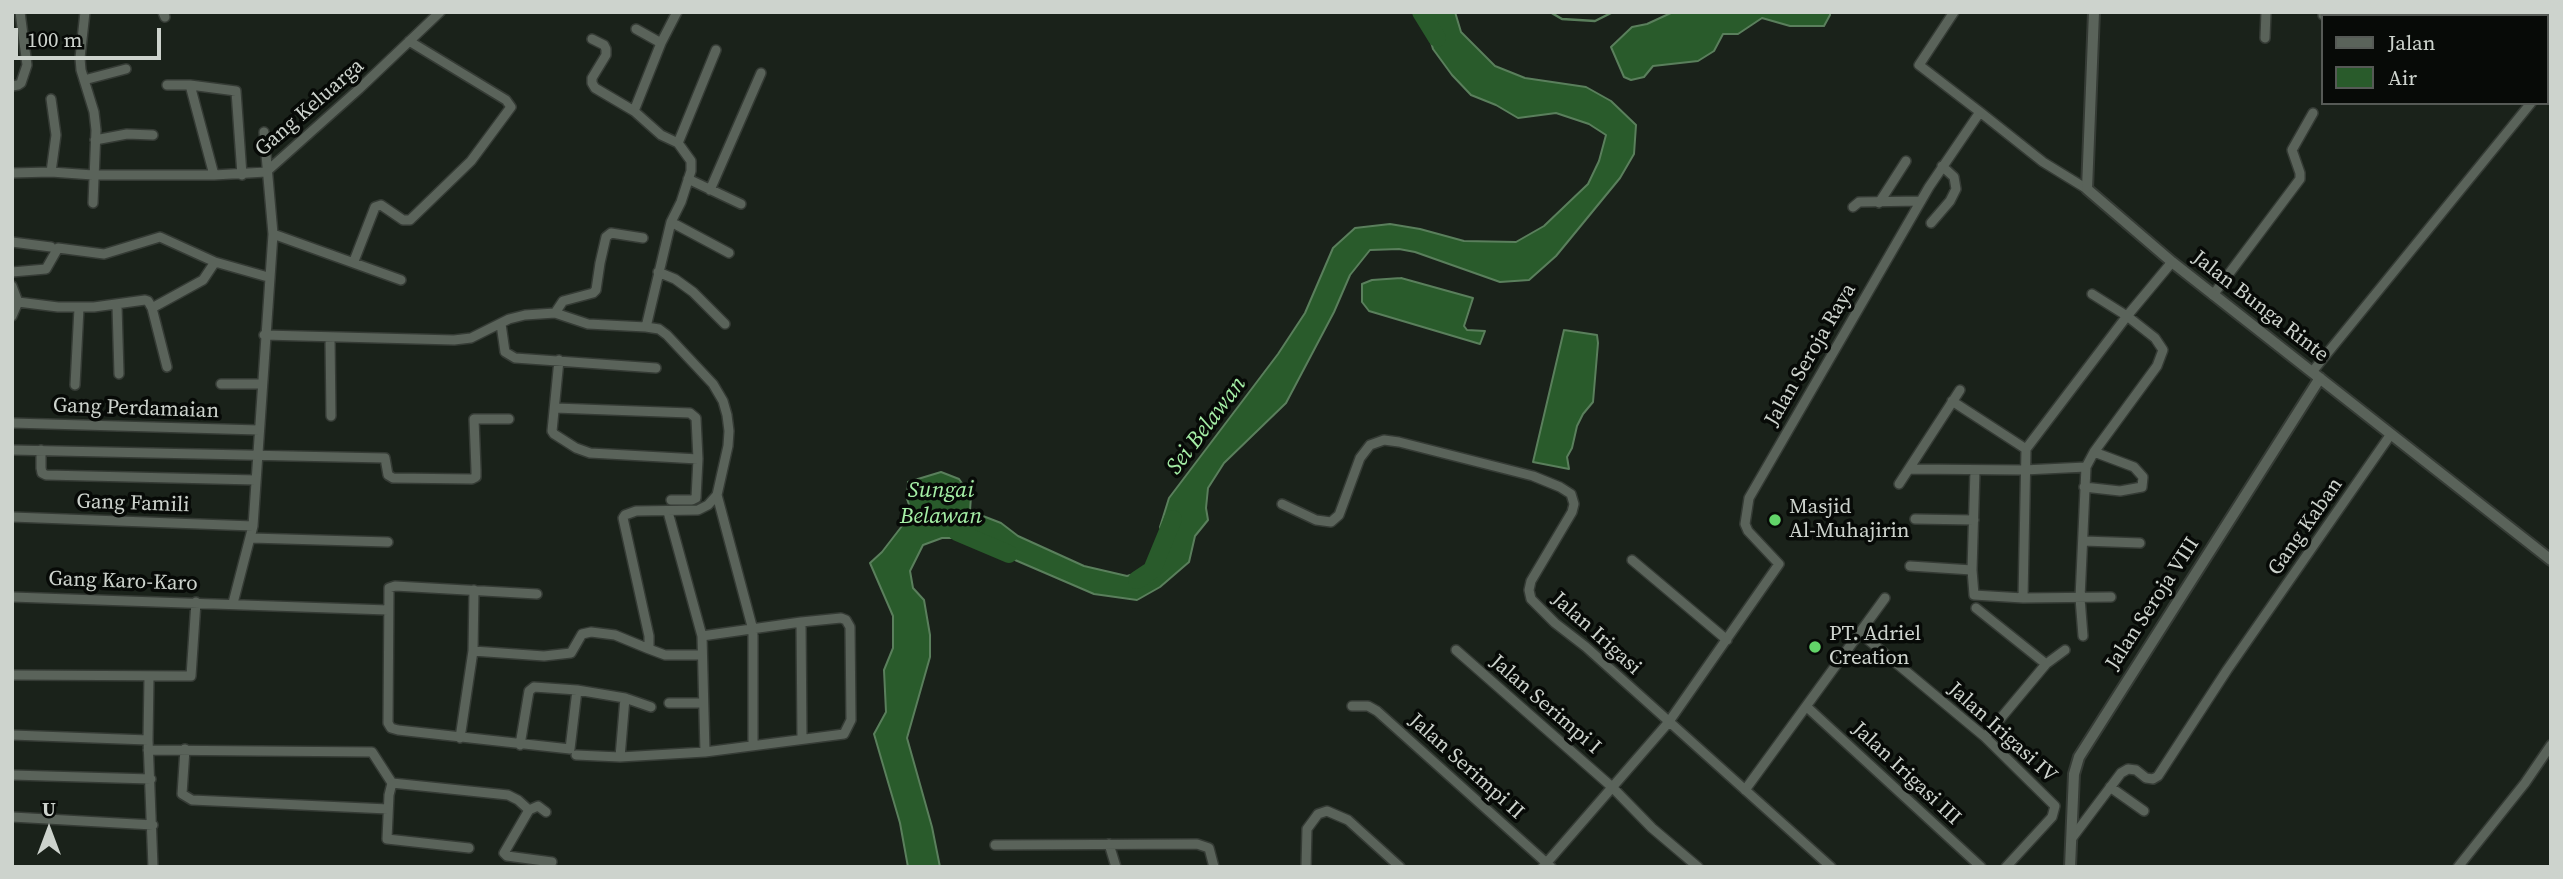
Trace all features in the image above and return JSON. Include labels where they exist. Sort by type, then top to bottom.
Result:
[{"type":"street","points":[[12,86],[21,83],[27,65],[20,12]]},
{"type":"street","points":[[85,12],[80,58],[94,111],[93,203]]},
{"type":"street","name":"Gang Keluarga","points":[[12,173],[242,175],[267,172],[440,12]]},
{"type":"street","points":[[634,111],[661,43],[677,12]]},
{"type":"street","points":[[1954,12],[1919,65],[2043,162],[2087,189],[2094,12]]},
{"type":"street","points":[[2265,38],[2266,12]]},
{"type":"street","points":[[636,29],[661,43]]},
{"type":"street","points":[[592,39],[606,49],[606,55],[592,83],[595,88],[634,111],[662,135],[678,143],[691,161],[691,171],[681,202],[671,222],[646,327]]},
{"type":"street","points":[[354,261],[375,207],[381,205],[403,220],[410,220],[471,162],[512,107],[506,100],[409,41]]},
{"type":"street","points":[[678,143],[716,50]]},
{"type":"street","points":[[84,80],[126,69]]},
{"type":"street","points":[[710,190],[761,73]]},
{"type":"street","points":[[167,85],[190,85],[236,92],[242,175]]},
{"type":"street","points":[[190,85],[214,175]]},
{"type":"street","points":[[51,99],[56,135],[51,172]]},
{"type":"street","points":[[2316,375],[2530,105]]},
{"type":"street","name":"Jalan Seroja Raya","points":[[1547,865],[1668,723],[1779,564],[1745,524],[1749,498],[1921,201],[1980,111]]},
{"type":"street","points":[[2213,295],[2300,179],[2292,150],[2313,113]]},
{"type":"street","points":[[233,603],[253,526],[273,234],[264,132]]},
{"type":"street","points":[[95,140],[127,134],[153,135]]},
{"type":"street","points":[[1878,203],[1906,161]]},
{"type":"street","points":[[1931,223],[1950,201],[1955,189],[1954,177],[1942,166]]},
{"type":"street","points":[[688,179],[741,204]]},
{"type":"street","name":"Jalan Bunga Rinte","points":[[2087,189],[2213,295],[2551,560]]},
{"type":"street","points":[[1853,207],[1859,202],[1921,201]]},
{"type":"street","points":[[671,222],[729,253]]},
{"type":"street","points":[[555,313],[563,301],[595,291],[606,237],[611,233],[643,238]]},
{"type":"street","points":[[273,234],[401,279]]},
{"type":"street","points":[[12,272],[46,269],[58,248],[112,253],[160,236],[215,262],[268,277]]},
{"type":"street","points":[[12,242],[51,247]]},
{"type":"street","points":[[152,308],[204,279],[215,262]]},
{"type":"street","points":[[2024,598],[2026,449],[2127,316],[2172,262]]},
{"type":"street","points":[[658,272],[676,279],[726,324]]},
{"type":"street","points":[[12,286],[18,302],[12,316]]},
{"type":"street","points":[[2082,636],[2080,598],[2086,467],[2162,357],[2163,350],[2161,345],[2127,316],[2092,294]]},
{"type":"street","points":[[18,302],[79,308],[117,306],[148,300],[167,366]]},
{"type":"street","points":[[117,306],[119,374]]},
{"type":"street","points":[[75,385],[79,308]]},
{"type":"street","points":[[264,335],[454,340],[471,338],[509,319],[555,313],[588,324],[646,327],[659,329],[667,335],[713,384],[723,401],[729,430],[717,495],[753,630],[753,745]]},
{"type":"street","points":[[501,324],[502,343],[508,355],[515,358],[656,368]]},
{"type":"street","points":[[330,338],[331,416]]},
{"type":"street","points":[[559,360],[552,430],[554,434],[576,448],[590,453],[698,459]]},
{"type":"street","name":"Jalan Seroja VIII","points":[[2070,867],[2074,774],[2079,757],[2316,375]]},
{"type":"street","points":[[221,384],[261,384]]},
{"type":"street","points":[[1899,484],[1960,390]]},
{"type":"street","points":[[1952,401],[2026,449]]},
{"type":"street","points":[[555,408],[690,413],[696,418],[696,498],[671,500]]},
{"type":"street","points":[[12,450],[385,458],[388,475],[393,478],[472,479],[476,477],[474,419],[509,419]]},
{"type":"street","name":"Gang Perdamaian","points":[[12,423],[260,430]]},
{"type":"street","name":"Gang Kaban","points":[[2110,787],[2121,773],[2128,769],[2136,770],[2146,778],[2153,779],[2158,776],[2391,434]]},
{"type":"street","name":"Jalan Irigasi","points":[[1282,504],[1316,520],[1331,522],[1339,515],[1360,458],[1370,445],[1384,440],[1533,476],[1571,494],[1574,504],[1572,512],[1531,581],[1531,599],[1830,867]]},
{"type":"street","points":[[41,450],[41,468],[46,475],[256,480]]},
{"type":"street","points":[[2084,487],[2120,491],[2142,487],[2143,477],[2134,467],[2094,452]]},
{"type":"street","points":[[1910,469],[2024,470],[2086,467]]},
{"type":"street","points":[[1975,470],[1972,570],[1974,595],[2024,598],[2111,597]]},
{"type":"street","points":[[649,649],[649,636],[623,518],[636,511],[698,510],[708,505],[717,495]]},
{"type":"street","points":[[668,512],[702,636],[705,751]]},
{"type":"street","name":"Gang Famili","points":[[12,517],[253,526]]},
{"type":"street","points":[[1915,519],[1974,520]]},
{"type":"street","points":[[251,538],[388,542]]},
{"type":"street","points":[[2084,541],[2140,543]]},
{"type":"street","points":[[1632,560],[1727,640]]},
{"type":"street","points":[[1910,566],[1972,570]]},
{"type":"street","points":[[537,594],[391,586],[388,590],[388,723],[391,728],[398,730],[570,749],[577,690]]},
{"type":"street","points":[[460,738],[473,651],[474,590]]},
{"type":"street","name":"Gang Karo-Karo","points":[[12,597],[388,610]]},
{"type":"street","points":[[1745,790],[1885,598]]},
{"type":"street","points":[[12,675],[191,676],[196,602]]},
{"type":"street","points":[[1976,608],[2046,664]]},
{"type":"street","points":[[576,755],[620,757],[705,751],[844,734],[851,720],[848,623],[841,618],[702,636]]},
{"type":"street","points":[[801,622],[802,739]]},
{"type":"street","points":[[473,651],[544,656],[571,653],[582,634],[591,632],[615,635],[665,655],[701,655]]},
{"type":"street","name":"Jalan Irigasi IV","points":[[1860,633],[1985,737],[2055,806]]},
{"type":"street","name":"Jalan Serimpi I","points":[[1456,650],[1612,787],[1652,828],[1698,867]]},
{"type":"street","points":[[1985,737],[2046,664],[2064,650]]},
{"type":"street","points":[[149,677],[148,745],[153,867]]},
{"type":"street","points":[[520,745],[529,691],[534,687],[577,690],[625,698],[651,706]]},
{"type":"street","points":[[620,757],[625,698]]},
{"type":"street","points":[[669,704],[702,703]]},
{"type":"street","name":"Jalan Serimpi II","points":[[1352,706],[1368,706],[1377,711],[1547,865]]},
{"type":"street","name":"Jalan Irigasi III","points":[[1807,707],[1981,867]]},
{"type":"street","points":[[12,735],[185,749],[370,752],[374,753],[392,783],[386,834],[390,841],[469,848]]},
{"type":"street","points":[[2458,867],[2551,746]]},
{"type":"street","points":[[185,749],[182,794],[192,800],[388,809]]},
{"type":"street","points":[[12,775],[151,779]]},
{"type":"street","points":[[392,783],[505,794],[524,806],[538,806],[546,813]]},
{"type":"street","points":[[2072,838],[2110,787],[2144,811]]},
{"type":"street","points":[[2006,867],[2052,817],[2055,806],[2073,802]]},
{"type":"street","points":[[524,806],[504,853],[507,856],[552,862]]},
{"type":"street","points":[[1306,867],[1307,829],[1318,814],[1327,811],[1348,820],[1400,867]]},
{"type":"street","points":[[12,817],[153,825]]},
{"type":"street","points":[[1109,844],[1116,867]]},
{"type":"street","points":[[995,845],[1203,845],[1209,848],[1214,867]]},
{"type":"water","name":"Sungai Belawan","points":[[1422,12],[1455,12],[1461,32],[1495,66],[1525,78],[1586,87],[1611,101],[1636,125],[1634,154],[1620,178],[1556,256],[1529,280],[1500,282],[1415,252],[1399,249],[1370,250],[1350,275],[1334,312],[1286,403],[1224,463],[1208,488],[1208,520],[1195,536],[1189,562],[1160,587],[1137,600],[1094,594],[983,543],[966,538],[942,538],[923,545],[910,571],[913,588],[924,600],[930,635],[930,657],[907,738],[932,827],[940,867],[908,867],[900,823],[874,734],[886,712],[884,670],[893,648],[893,616],[870,563],[882,552],[912,513],[907,499],[908,482],[941,472],[959,479],[971,496],[970,511],[1001,523],[1018,536],[1084,566],[1127,576],[1151,569],[1165,545],[1160,527],[1169,498],[1278,354],[1305,313],[1333,248],[1355,228],[1390,224],[1464,241],[1516,242],[1544,226],[1588,184],[1599,161],[1606,135],[1589,124],[1556,113],[1518,118],[1471,95],[1433,49]]},
{"type":"water","points":[[1673,12],[1830,12],[1830,15],[1824,26],[1790,26],[1762,18],[1738,34],[1723,34],[1714,51],[1698,61],[1653,66],[1644,77],[1631,80],[1624,77],[1611,47],[1632,27],[1647,24]]},
{"type":"water","points":[[1401,278],[1473,298],[1464,326],[1467,330],[1485,331],[1480,344],[1369,311],[1362,302],[1362,284],[1372,280]]},
{"type":"water","points":[[1564,330],[1597,335],[1598,343],[1593,402],[1577,426],[1567,457],[1569,469],[1533,462]]},
{"type":"waterway","name":"Sei Belawan","points":[[1421,12],[1437,38]]},
{"type":"waterway","points":[[1550,12],[1562,19],[1595,21],[1613,12]]},
{"type":"waterway","name":"Sei Belawan","points":[[1137,580],[1152,570],[1173,519]]},
{"type":"waterway","name":"Sei Belawan","points":[[957,532],[1009,554]]},
{"type":"place","name":"Masjid Al-Muhajirin","points":[[1775,520]]},
{"type":"place","name":"PT. Adriel Creation","points":[[1815,647]]}]
